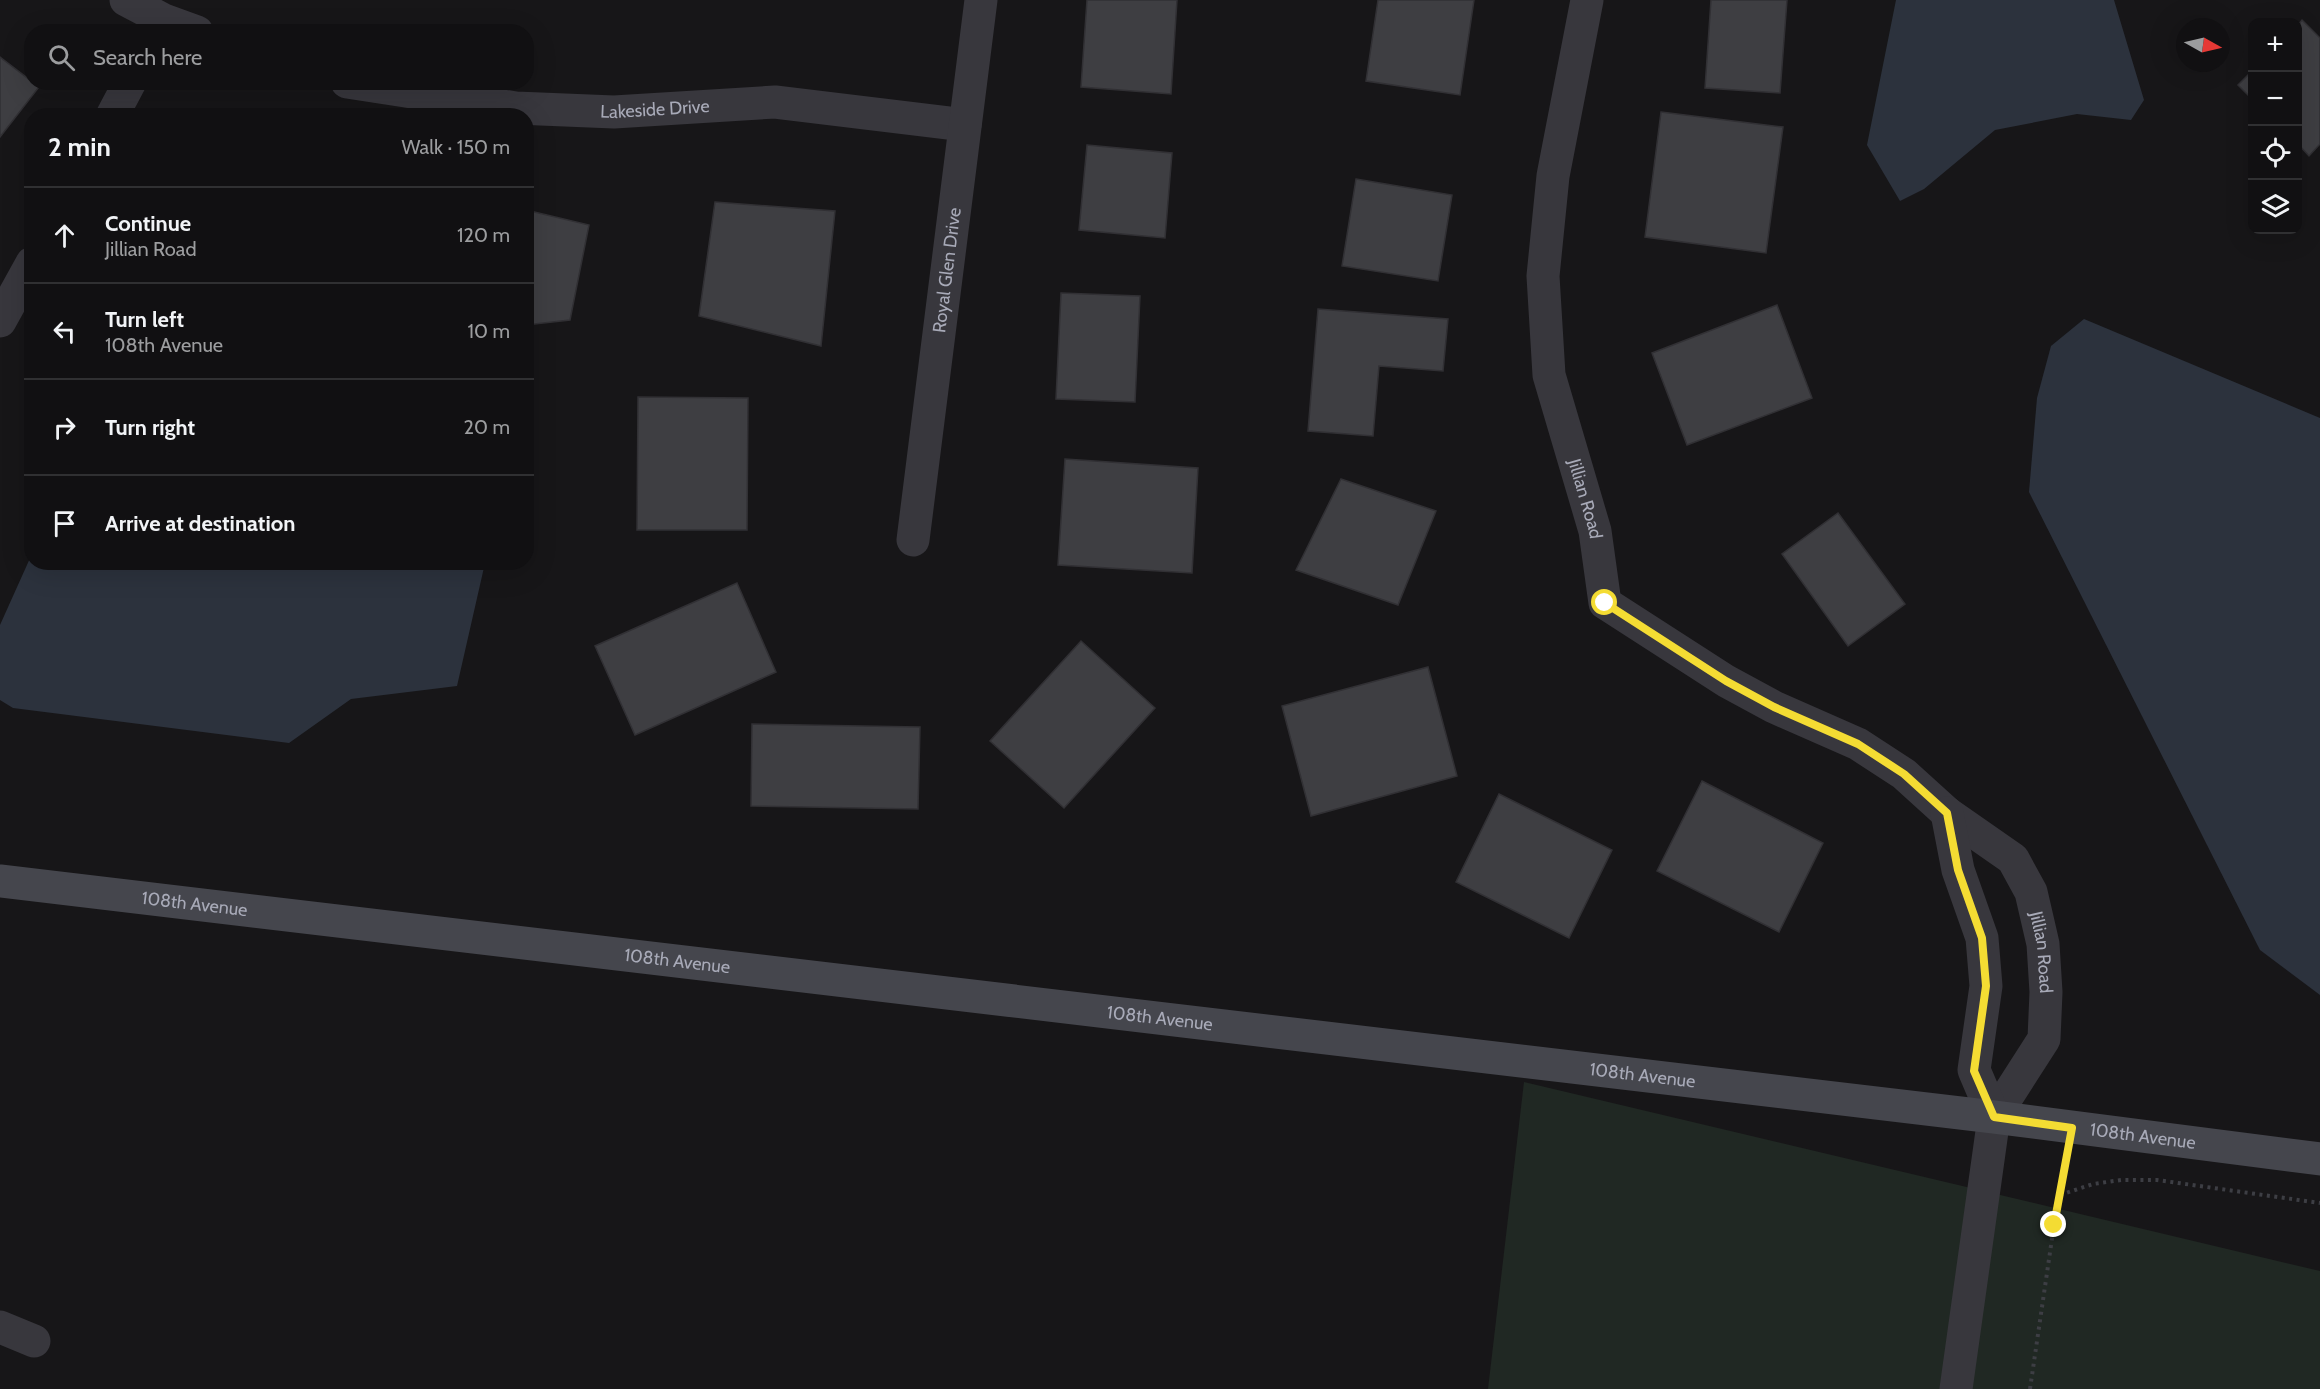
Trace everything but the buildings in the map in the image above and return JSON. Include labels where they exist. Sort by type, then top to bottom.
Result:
[{"type":"street","points":[[126,0],[158,24]]},
{"type":"street","name":"Royal Glen Drive","points":[[913,540],[981,0]]},
{"type":"street","name":"Jillian Road","points":[[1587,0],[1553,176],[1543,276],[1550,375],[1595,531],[1605,603],[1726,681],[1774,707],[1858,744],[1904,774],[1947,813],[2013,859],[2031,892],[2043,944],[2046,992],[2044,1039],[1994,1117],[1956,1389]]},
{"type":"street","points":[[116,108],[126,90]]},
{"type":"street","name":"Lakeside Drive","points":[[399,90],[516,108]]},
{"type":"street","name":"Lakeside Drive","points":[[534,109],[614,112],[775,102],[965,125]]},
{"type":"street","points":[[0,321],[24,278]]},
{"type":"street","points":[[1947,813],[1958,870],[1982,938],[1986,986],[1974,1071],[1994,1117]]},
{"type":"street","name":"108th Avenue","points":[[0,881],[1994,1117],[2320,1159]]},
{"type":"street","points":[[0,1327],[34,1341]]},
{"type":"path","points":[[2030,1389],[2072,1128]]},
{"type":"path","points":[[2060,1195],[2093,1184],[2121,1180],[2157,1180],[2320,1203]]},
{"type":"shaded area","points":[[1896,0],[2114,0],[2144,100],[2131,120],[2077,114],[1995,130],[1924,189],[1900,201],[1867,145]]},
{"type":"shaded area","points":[[2084,319],[2320,418],[2320,995],[2260,950],[2029,492],[2037,398],[2051,346]]},
{"type":"shaded area","points":[[25,570],[483,570],[457,686],[351,699],[289,743],[13,708],[0,700],[0,625]]},
{"type":"shaded area","points":[[1524,1082],[2320,1271],[2320,1389],[1488,1389]]},
{"type":"route","points":[[1605,603],[1726,681],[1774,707],[1858,744],[1904,774],[1947,813],[1958,870],[1982,938],[1986,986],[1974,1071],[1994,1117],[2072,1128],[2054,1225]]}]
